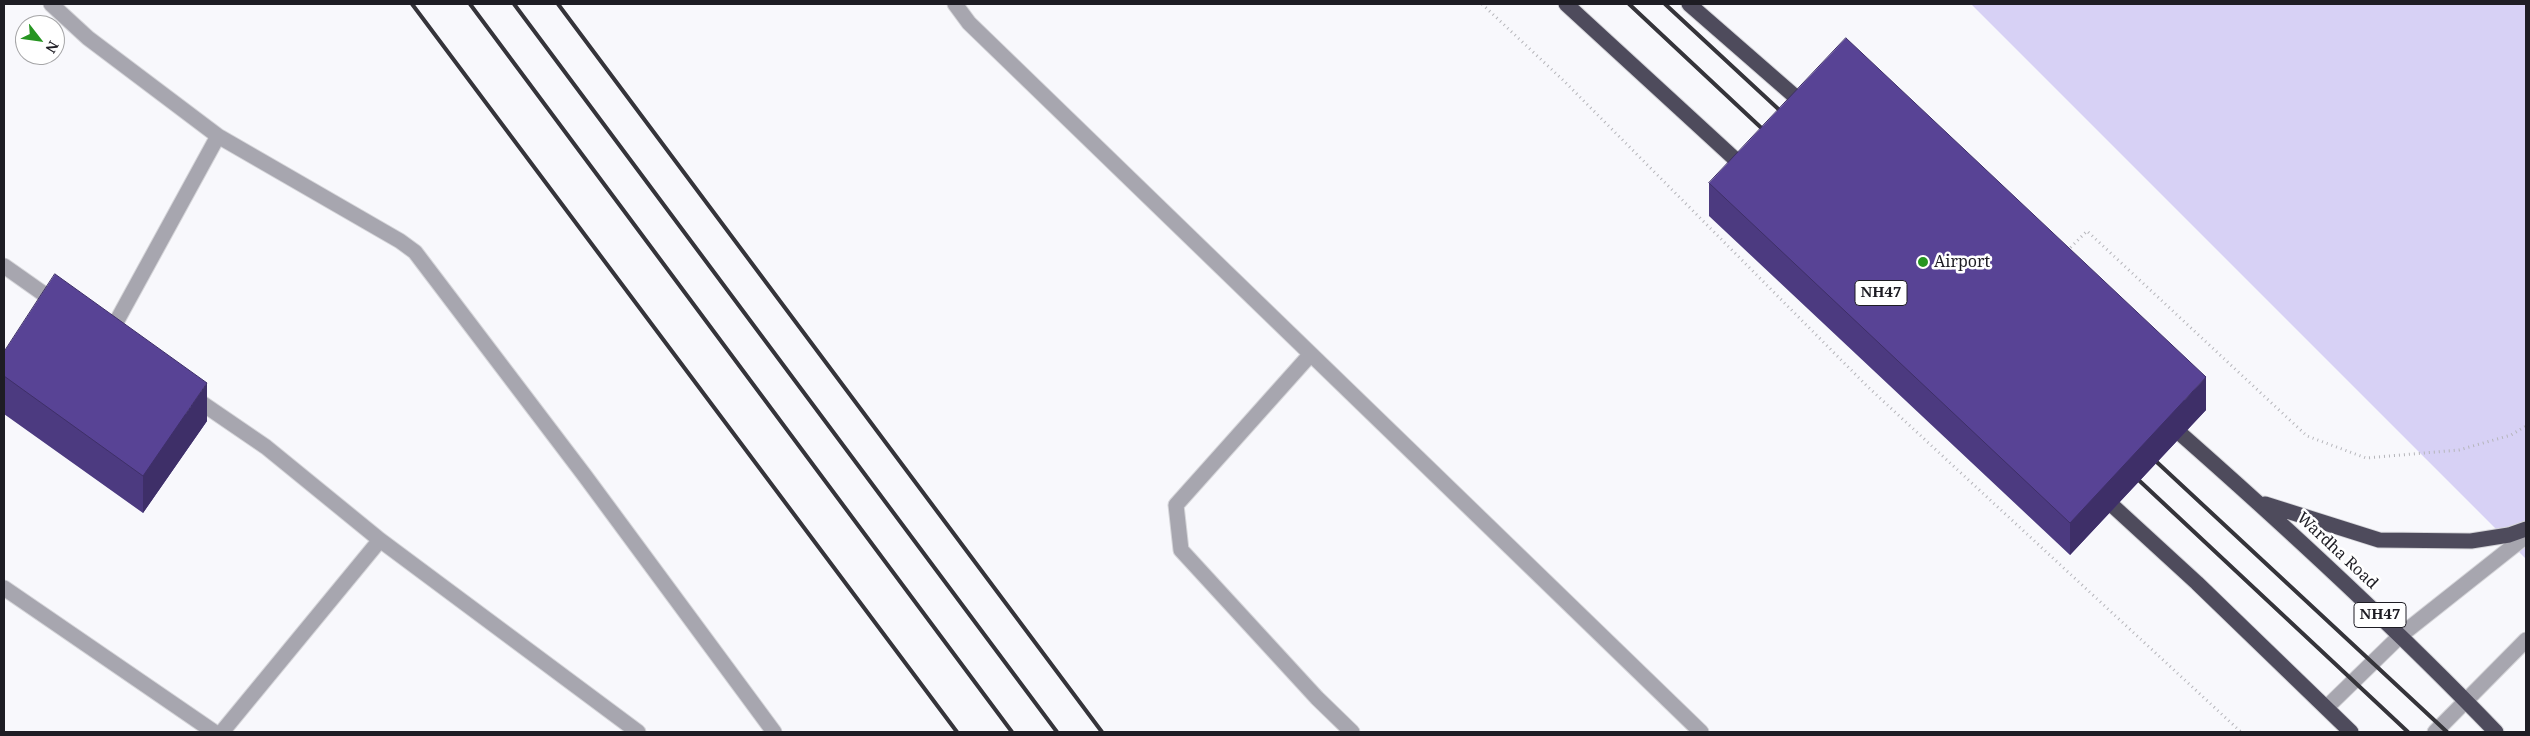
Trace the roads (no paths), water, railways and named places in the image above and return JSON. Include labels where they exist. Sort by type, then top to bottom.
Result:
[{"type":"highway","points":[[1566,4],[1756,179]]},
{"type":"highway","points":[[1689,4],[1815,114]]},
{"type":"highway","name":"NH47","points":[[2156,412],[2259,502]]},
{"type":"highway","points":[[2086,482],[2327,707],[2351,732]]},
{"type":"highway","points":[[2259,502],[2379,540],[2471,541],[2510,535],[2526,529]]},
{"type":"highway","name":"Wardha Road","points":[[2259,502],[2401,635],[2496,732]]},
{"type":"street","points":[[52,4],[88,38],[218,136],[400,241],[426,263],[774,732]]},
{"type":"street","points":[[955,4],[969,23],[1701,732]]},
{"type":"street","points":[[108,338],[218,136]]},
{"type":"street","points":[[4,266],[68,310]]},
{"type":"street","points":[[92,327],[124,349]]},
{"type":"street","points":[[1310,355],[1176,505],[1181,550],[1317,698],[1352,732]]},
{"type":"street","points":[[179,387],[266,447],[380,540],[638,732]]},
{"type":"street","points":[[2327,707],[2401,635],[2526,536]]},
{"type":"street","points":[[222,732],[380,540]]},
{"type":"street","points":[[4,588],[214,732]]},
{"type":"street","points":[[2434,732],[2526,640]]},
{"type":"railway","points":[[412,4],[957,732]]},
{"type":"railway","points":[[470,4],[1012,732]]},
{"type":"railway","points":[[514,4],[1057,732]]},
{"type":"railway","points":[[558,4],[1102,732]]},
{"type":"railway","points":[[1629,4],[1771,137]]},
{"type":"railway","points":[[1665,4],[1788,118]]},
{"type":"railway","points":[[2146,452],[2447,732]]},
{"type":"railway","points":[[2129,471],[2408,732]]},
{"type":"place","name":"Airport","points":[[1923,262]]}]
